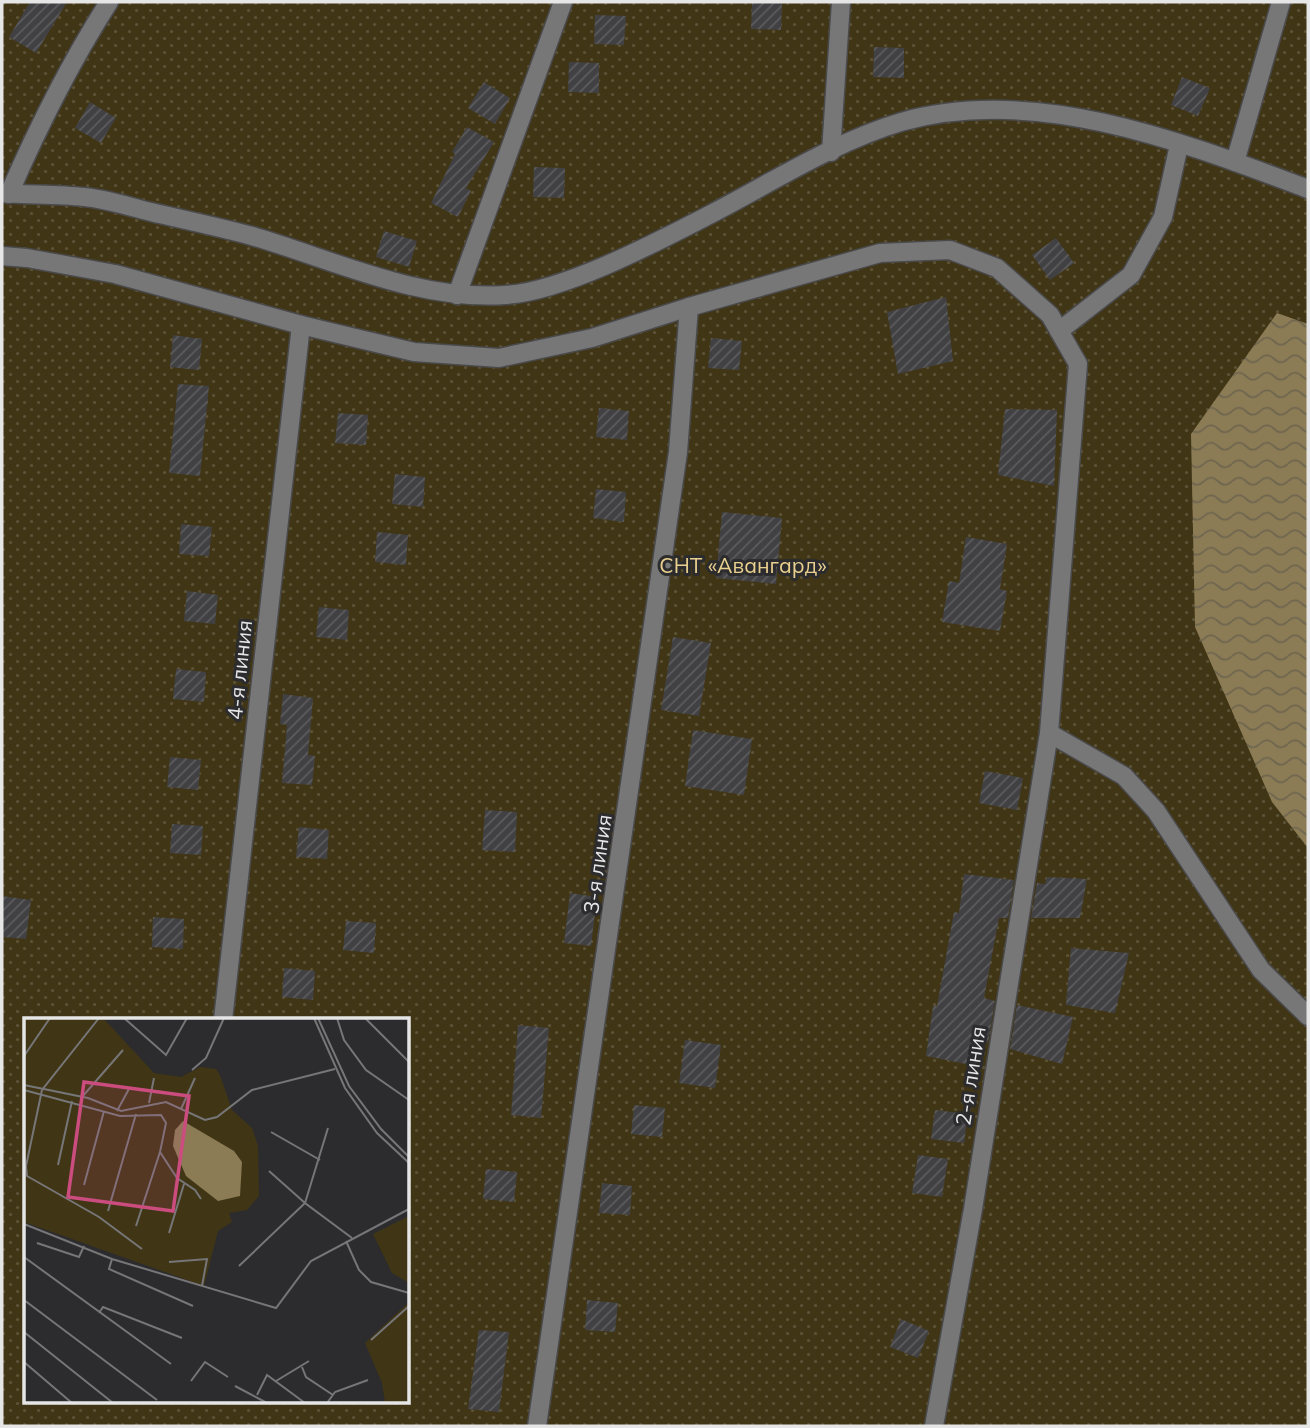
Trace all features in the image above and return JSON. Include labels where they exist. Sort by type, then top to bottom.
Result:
[{"type":"street","points":[[109,2],[81,45],[5,194],[86,197],[251,236],[371,275],[457,295],[508,295],[555,286],[681,229],[831,152],[899,123],[957,109],[1037,110],[1114,126],[1235,162],[1308,190]]},
{"type":"street","points":[[457,295],[563,2]]},
{"type":"street","points":[[831,152],[841,2]]},
{"type":"street","points":[[1235,162],[1281,2]]},
{"type":"street","points":[[1059,331],[1131,275],[1163,217],[1179,145]]},
{"type":"street","name":"2-я линия","points":[[2,256],[115,274],[302,325],[414,352],[499,358],[592,338],[689,307],[880,253],[950,250],[997,268],[1050,315],[1078,364],[1049,733],[976,1196],[934,1426]]},
{"type":"street","name":"3-я линия","points":[[537,1426],[677,465],[689,307]]},
{"type":"street","name":"4-я линия","points":[[223,1018],[302,325]]},
{"type":"street","points":[[1049,733],[1124,776],[1156,811],[1261,970],[1308,1016]]},
{"type":"green space","name":"СНТ «Авангард»","points":[[2,2],[1308,2],[1308,1426],[2,1426]]},
{"type":"water","points":[[1277,313],[1308,324],[1308,848],[1272,802],[1195,627],[1191,434]]},
{"type":"building","points":[[30,2],[67,2],[36,53],[9,37]]},
{"type":"building","points":[[752,2],[782,2],[781,30],[751,29]]},
{"type":"building","points":[[595,15],[626,16],[624,45],[594,44]]},
{"type":"building","points":[[874,47],[904,48],[904,78],[873,77]]},
{"type":"building","points":[[569,62],[599,63],[599,93],[568,92]]},
{"type":"building","points":[[1182,77],[1210,88],[1198,116],[1171,105]]},
{"type":"building","points":[[484,82],[510,98],[495,124],[468,108]]},
{"type":"building","points":[[90,102],[116,118],[101,143],[75,128]]},
{"type":"building","points":[[467,127],[494,142],[466,188],[471,191],[458,217],[431,203],[455,154],[452,152]]},
{"type":"building","points":[[534,167],[565,168],[564,198],[533,197]]},
{"type":"building","points":[[384,231],[417,241],[409,267],[376,257]]},
{"type":"building","points":[[1056,238],[1074,263],[1050,280],[1032,255]]},
{"type":"building","points":[[946,297],[953,361],[898,374],[887,312]]},
{"type":"building","points":[[173,335],[202,339],[199,370],[170,367]]},
{"type":"building","points":[[711,338],[742,341],[739,370],[708,368]]},
{"type":"building","points":[[178,384],[209,386],[200,476],[169,473]]},
{"type":"building","points":[[599,408],[629,411],[627,440],[596,437]]},
{"type":"building","points":[[1005,409],[1057,410],[1054,486],[998,475]]},
{"type":"building","points":[[338,413],[368,415],[366,445],[335,443]]},
{"type":"building","points":[[395,474],[425,477],[423,507],[392,504]]},
{"type":"building","points":[[596,489],[626,492],[624,522],[593,518]]},
{"type":"building","points":[[722,512],[782,518],[776,584],[716,578]]},
{"type":"building","points":[[181,524],[212,527],[209,556],[179,554]]},
{"type":"building","points":[[377,532],[408,535],[406,565],[375,562]]},
{"type":"building","points":[[966,537],[1007,544],[1000,589],[1007,591],[1000,631],[942,622],[949,581],[959,583]]},
{"type":"building","points":[[187,591],[218,595],[215,624],[184,621]]},
{"type":"building","points":[[319,607],[349,610],[347,640],[316,637]]},
{"type":"building","points":[[673,637],[711,643],[699,716],[661,710]]},
{"type":"building","points":[[176,669],[206,672],[204,702],[173,699]]},
{"type":"building","points":[[283,694],[313,698],[308,755],[315,756],[312,785],[282,783],[287,725],[280,724]]},
{"type":"building","points":[[693,730],[752,739],[744,795],[685,786]]},
{"type":"building","points":[[170,757],[201,760],[198,790],[167,787]]},
{"type":"building","points":[[985,771],[1023,778],[1017,810],[979,803]]},
{"type":"building","points":[[485,810],[517,812],[515,852],[482,850]]},
{"type":"building","points":[[172,824],[203,826],[201,855],[170,853]]},
{"type":"building","points":[[299,827],[329,830],[327,859],[296,857]]},
{"type":"building","points":[[964,874],[1014,880],[1008,918],[999,918],[984,998],[995,1001],[988,1043],[980,1041],[976,1066],[926,1056],[933,1006],[937,1006],[954,912],[959,913]]},
{"type":"building","points":[[1047,877],[1087,879],[1080,918],[1031,918],[1037,883],[1045,884]]},
{"type":"building","points":[[570,893],[597,897],[591,946],[564,943]]},
{"type":"building","points":[[2,896],[31,900],[26,939],[2,937]]},
{"type":"building","points":[[153,917],[184,919],[183,949],[152,947]]},
{"type":"building","points":[[346,921],[376,923],[374,953],[343,950]]},
{"type":"building","points":[[1071,948],[1129,953],[1115,1013],[1066,1005]]},
{"type":"building","points":[[284,968],[315,971],[313,1000],[282,997]]},
{"type":"building","points":[[1017,1005],[1073,1017],[1062,1064],[1010,1049]]},
{"type":"building","points":[[518,1025],[549,1028],[541,1118],[511,1115]]},
{"type":"building","points":[[685,1040],[721,1045],[715,1088],[679,1083]]},
{"type":"building","points":[[634,1105],[665,1108],[662,1137],[631,1134]]},
{"type":"building","points":[[935,1110],[968,1114],[964,1143],[931,1139]]},
{"type":"building","points":[[918,1155],[948,1159],[942,1197],[912,1193]]},
{"type":"building","points":[[486,1169],[517,1172],[514,1202],[483,1199]]},
{"type":"building","points":[[602,1183],[632,1186],[630,1215],[599,1213]]},
{"type":"building","points":[[587,1300],[618,1303],[615,1332],[585,1330]]},
{"type":"building","points":[[901,1319],[929,1331],[918,1358],[890,1347]]},
{"type":"building","points":[[479,1330],[509,1332],[499,1412],[468,1409]]}]
